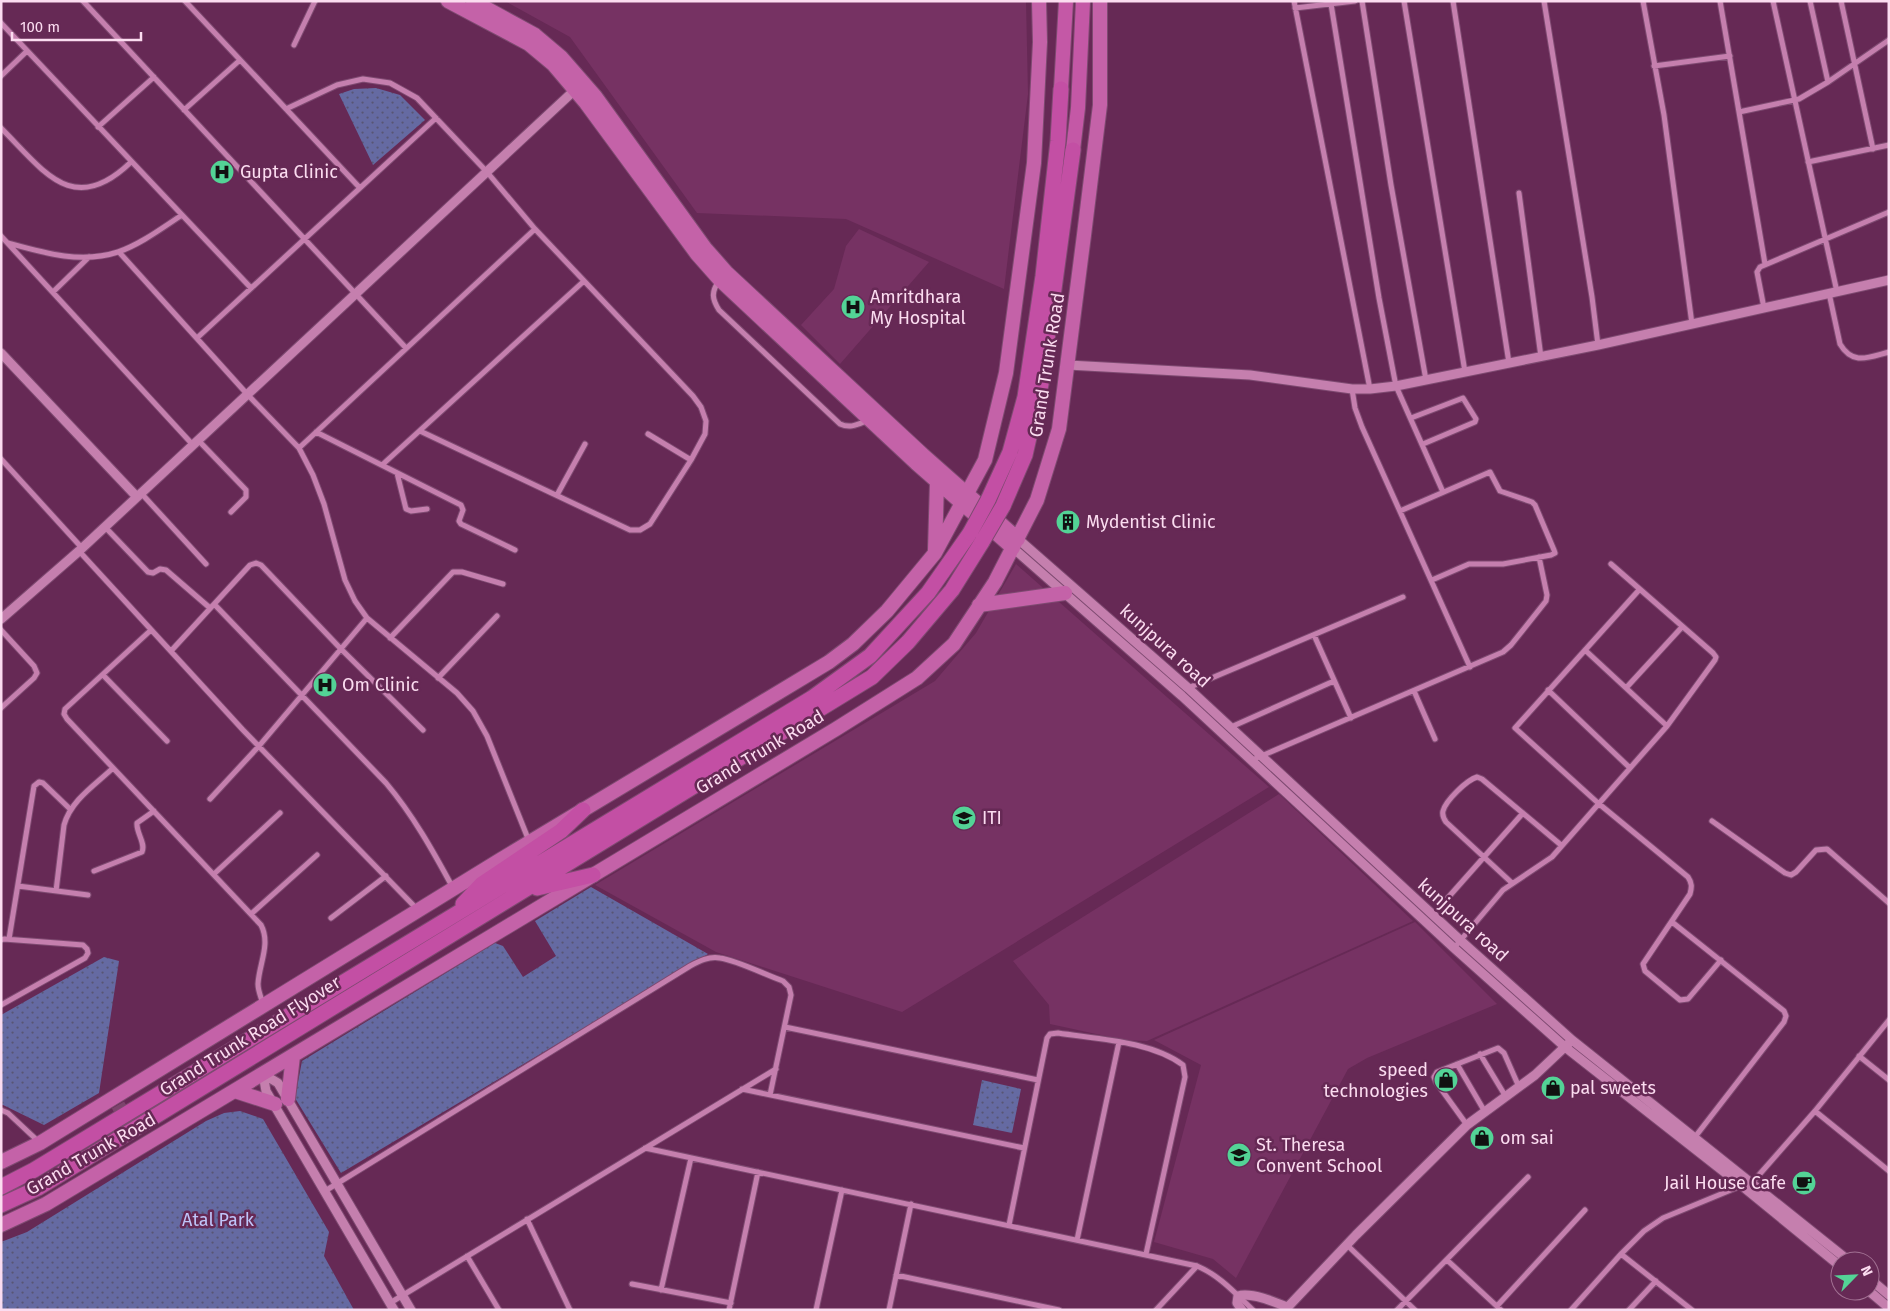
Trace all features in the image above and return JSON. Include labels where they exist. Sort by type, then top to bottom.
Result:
[{"type":"highway","points":[[1,1187],[34,1170],[812,698],[870,656],[928,593],[970,533],[988,500],[1010,452],[1025,397],[1044,276],[1058,141],[1066,1]]},
{"type":"highway","points":[[516,895],[872,677],[908,642],[952,590],[1003,506],[1025,455],[1041,384],[1078,108],[1083,1]]},
{"type":"highway","points":[[454,915],[467,898],[482,884],[561,832],[583,810]]},
{"type":"highway","points":[[516,895],[548,885],[593,875]]},
{"type":"highway","name":"Grand Trunk Road Flyover","points":[[1,1205],[38,1188],[516,895]]},
{"type":"main road","points":[[448,1],[529,44],[579,85]]},
{"type":"main road","points":[[473,1],[535,35],[554,51],[705,248],[724,276],[869,420],[937,482],[965,499]]},
{"type":"main road","name":"Grand Trunk Road","points":[[1,1162],[116,1101],[264,1005],[418,910],[829,662],[853,644],[887,612],[935,553],[985,460],[1006,373],[1034,163],[1040,42],[1039,1]]},
{"type":"main road","name":"Grand Trunk Road","points":[[1,1225],[46,1204],[138,1141],[235,1091],[918,678],[954,644],[995,582],[1037,500],[1059,429],[1100,105],[1100,1]]},
{"type":"main road","points":[[724,276],[965,499],[1016,543]]},
{"type":"main road","points":[[935,553],[937,482]]},
{"type":"main road","points":[[979,605],[1067,589]]},
{"type":"main road","points":[[235,1091],[281,1102],[293,1056]]},
{"type":"street","points":[[83,1],[406,348]]},
{"type":"street","points":[[185,1],[360,188]]},
{"type":"street","points":[[294,44],[315,1]]},
{"type":"street","points":[[1294,1],[1370,389]]},
{"type":"street","points":[[1295,8],[1316,3],[1331,4],[1355,1]]},
{"type":"street","points":[[1362,1],[1391,185],[1426,380]]},
{"type":"street","points":[[1404,1],[1465,372]]},
{"type":"street","points":[[1453,1],[1509,363]]},
{"type":"street","points":[[1544,1],[1598,345]]},
{"type":"street","points":[[1643,1],[1664,115],[1692,324]]},
{"type":"street","points":[[1720,1],[1765,264]]},
{"type":"street","points":[[1773,1],[1825,239],[1840,344],[1844,352],[1857,358],[1889,352]]},
{"type":"street","points":[[1810,1],[1828,82]]},
{"type":"street","points":[[1840,1],[1873,149]]},
{"type":"street","points":[[1331,4],[1379,298],[1396,386],[1443,492]]},
{"type":"street","points":[[1,24],[251,288]]},
{"type":"street","points":[[1739,112],[1796,100],[1828,82],[1889,40]]},
{"type":"street","points":[[1,76],[27,51]]},
{"type":"street","points":[[1654,66],[1730,56]]},
{"type":"street","points":[[184,110],[240,60]]},
{"type":"street","points":[[98,127],[154,77]]},
{"type":"street","points":[[286,109],[337,84],[363,79],[390,82],[417,98],[487,172],[535,229],[693,396],[701,407],[706,420],[705,434],[691,460],[650,524],[640,530],[630,530],[420,431]]},
{"type":"street","points":[[1,619],[81,550],[579,85]]},
{"type":"street","points":[[197,338],[436,118]]},
{"type":"street","points":[[1,128],[49,175],[68,187],[93,187],[117,175],[131,162]]},
{"type":"street","points":[[1808,162],[1889,145]]},
{"type":"street","points":[[1519,193],[1541,356]]},
{"type":"street","points":[[1764,308],[1757,269],[1889,212]]},
{"type":"street","points":[[7,242],[59,256],[100,257],[119,252],[143,240],[182,216]]},
{"type":"street","points":[[299,448],[535,229]]},
{"type":"street","points":[[1,236],[195,442],[246,490],[246,497],[231,512]]},
{"type":"street","points":[[119,252],[299,448],[313,475],[324,504],[345,580],[355,601],[367,618],[463,699],[473,711],[530,842]]},
{"type":"street","points":[[53,292],[89,257]]},
{"type":"street","points":[[724,276],[714,289],[712,296],[719,310],[840,424],[847,427],[855,426],[869,420]]},
{"type":"street","points":[[1068,365],[1250,375],[1352,389],[1370,389],[1396,386],[1598,345],[1889,280]]},
{"type":"street","points":[[382,465],[584,281]]},
{"type":"street","points":[[1,353],[206,564]]},
{"type":"street","points":[[1352,389],[1355,408],[1362,427],[1470,666]]},
{"type":"street","points":[[1411,418],[1463,398],[1476,419],[1475,422],[1423,444]]},
{"type":"street","points":[[316,432],[461,505],[463,510],[459,521],[462,524],[515,550]]},
{"type":"street","points":[[648,434],[691,460]]},
{"type":"street","points":[[557,495],[585,444]]},
{"type":"street","points":[[1,459],[170,651],[418,910]]},
{"type":"street","points":[[1400,511],[1490,472],[1500,491],[1504,494],[1528,500],[1535,505],[1554,550],[1554,554],[1503,564],[1469,564],[1432,580]]},
{"type":"street","points":[[397,473],[406,509],[411,511],[427,509]]},
{"type":"street","points":[[105,527],[148,572],[154,573],[160,569],[166,570],[213,607],[386,782],[422,830],[454,888]]},
{"type":"street","name":"kunjpura road","points":[[1016,543],[1161,671],[1252,760],[1568,1043],[1830,1258]]},
{"type":"street","points":[[1252,760],[1503,652],[1544,606],[1547,595],[1539,557]]},
{"type":"street","points":[[170,651],[213,607],[250,565],[256,563],[261,565],[340,649],[422,730]]},
{"type":"street","points":[[1457,944],[1503,890],[1552,857],[1667,726],[1716,657],[1611,564]]},
{"type":"street","points":[[390,638],[453,572],[462,572],[503,584]]},
{"type":"street","points":[[1639,590],[1516,725],[1516,731],[1598,803],[1688,877],[1691,882],[1690,894],[1643,964],[1645,971],[1680,1000],[1688,1000],[1721,960]]},
{"type":"street","points":[[1188,688],[1402,597]]},
{"type":"street","points":[[438,678],[497,616]]},
{"type":"street","points":[[210,799],[259,746],[367,618]]},
{"type":"street","points":[[1626,688],[1682,627]]},
{"type":"street","points":[[1,630],[34,666],[37,673],[1,708]]},
{"type":"street","points":[[151,630],[65,709],[64,714],[66,719],[251,914],[265,933],[266,941],[258,987],[264,1005]]},
{"type":"street","points":[[1314,635],[1350,718]]},
{"type":"street","points":[[1585,650],[1667,726]]},
{"type":"street","name":"kunjpura road","points":[[1161,671],[1188,688],[1231,727],[1457,944]]},
{"type":"street","points":[[103,675],[167,741]]},
{"type":"street","points":[[1231,727],[1334,681]]},
{"type":"street","points":[[1548,690],[1630,768]]},
{"type":"street","points":[[1414,691],[1435,740]]},
{"type":"street","points":[[56,891],[64,825],[70,809],[113,768]]},
{"type":"street","points":[[1512,883],[1446,822],[1444,817],[1443,811],[1447,804],[1472,779],[1477,777],[1482,779],[1561,845]]},
{"type":"street","points":[[1,1005],[85,958],[88,954],[87,949],[83,945],[4,939],[18,886],[34,786],[40,782],[43,783],[70,809]]},
{"type":"street","points":[[94,871],[142,852],[143,846],[137,829],[137,823],[154,811]]},
{"type":"street","points":[[214,874],[280,813]]},
{"type":"street","points":[[1445,901],[1523,813]]},
{"type":"street","points":[[1712,822],[1785,873],[1791,875],[1816,850],[1827,849],[1889,903]]},
{"type":"street","points":[[251,914],[317,855]]},
{"type":"street","points":[[331,918],[386,876]]},
{"type":"street","points":[[18,886],[88,895]]},
{"type":"street","points":[[1672,922],[1784,1011],[1786,1018],[1695,1137]]},
{"type":"street","points":[[325,1191],[690,966],[709,958],[720,958],[783,981],[789,987],[791,996],[770,1096]]},
{"type":"street","points":[[1571,1310],[1644,1231],[1663,1218],[1742,1186],[1753,1184],[1816,1111],[1889,1020]]},
{"type":"street","points":[[785,1026],[1038,1080]]},
{"type":"street","points":[[1009,1225],[1047,1038],[1050,1034],[1058,1033],[1119,1042],[1152,1049],[1172,1057],[1183,1065],[1185,1077],[1146,1254]]},
{"type":"street","points":[[1077,1240],[1119,1042]]},
{"type":"street","points":[[1238,1296],[1249,1294],[1276,1302],[1286,1309],[1347,1245],[1468,1125],[1535,1075],[1568,1043]]},
{"type":"street","name":"kunjpura road","points":[[1568,1043],[1695,1137],[1837,1251]]},
{"type":"street","points":[[1468,1125],[1434,1077],[1438,1072],[1494,1049],[1501,1050],[1519,1087]]},
{"type":"street","points":[[1480,1054],[1506,1097]]},
{"type":"street","points":[[1859,1056],[1889,1080]]},
{"type":"street","points":[[1457,1064],[1485,1112]]},
{"type":"street","points":[[263,1074],[278,1083],[281,1102],[325,1191],[392,1306],[403,1296],[467,1256],[776,1068]]},
{"type":"street","points":[[263,1074],[266,1091],[281,1102],[337,1183],[411,1310]]},
{"type":"street","points":[[742,1089],[1024,1148]]},
{"type":"street","points":[[1,1110],[8,1113],[40,1143]]},
{"type":"street","points":[[1816,1111],[1889,1170]]},
{"type":"street","points":[[645,1148],[1197,1266],[1221,1279],[1252,1310]]},
{"type":"street","points":[[661,1290],[691,1158]]},
{"type":"street","points":[[730,1310],[758,1172]]},
{"type":"street","points":[[1397,1310],[1528,1177]]},
{"type":"street","points":[[816,1310],[842,1190]]},
{"type":"street","points":[[889,1310],[911,1204]]},
{"type":"street","points":[[1447,1260],[1499,1308],[1584,1210]]},
{"type":"street","points":[[527,1219],[570,1310]]},
{"type":"street","points":[[1347,1245],[1415,1310]]},
{"type":"street","points":[[1621,1254],[1692,1310]]},
{"type":"street","points":[[467,1256],[498,1310]]},
{"type":"street","points":[[1156,1310],[1197,1266]]},
{"type":"street","points":[[896,1275],[1059,1310]]},
{"type":"street","points":[[1630,1310],[1656,1281]]},
{"type":"street","points":[[632,1284],[731,1303]]},
{"type":"street","points":[[1238,1296],[1236,1303],[1242,1310]]},
{"type":"shaded area","points":[[505,1],[1026,1],[1028,94],[1004,289],[846,219],[697,213],[570,37]]},
{"type":"shaded area","name":"Amritdhara My Hospital","points":[[859,229],[929,262],[840,364],[801,325],[834,289],[846,246]]},
{"type":"shaded area","name":"ITI","points":[[1016,564],[1269,787],[902,1012],[716,952],[595,885],[935,681],[976,633]]},
{"type":"shaded area","points":[[1279,794],[1413,921],[1147,1041],[1124,1040],[1050,1024],[1049,1005],[1013,961]]},
{"type":"shaded area","name":"St. Theresa Convent School","points":[[1415,922],[1497,1004],[1367,1058],[1348,1069],[1236,1278],[1213,1259],[1154,1242],[1201,1065],[1154,1040]]},
{"type":"green space","points":[[376,88],[400,95],[425,120],[373,165],[339,94],[354,89]]},
{"type":"green space","points":[[591,887],[708,954],[341,1173],[295,1098],[302,1061],[495,943],[503,946],[523,977],[556,956],[535,921]]},
{"type":"green space","points":[[104,957],[119,961],[99,1093],[44,1125],[1,1104],[1,1015]]},
{"type":"green space","points":[[982,1080],[1021,1089],[1012,1133],[973,1125]]},
{"type":"green space","name":"Atal Park","points":[[240,1111],[263,1119],[329,1232],[324,1256],[354,1310],[1,1310],[1,1242],[27,1232],[206,1121],[224,1113]]},
{"type":"tunnel","points":[[118,1105],[135,1135]]},
{"type":"place","name":"Gupta Clinic","points":[[222,172]]},
{"type":"place","name":"Amritdhara My Hospital","points":[[853,307]]},
{"type":"place","name":"Mydentist Clinic","points":[[1068,522]]},
{"type":"place","name":"Om Clinic","points":[[325,685]]},
{"type":"place","name":"ITI","points":[[964,818]]},
{"type":"place","name":"speed technologies","points":[[1446,1080]]},
{"type":"place","name":"pal sweets","points":[[1553,1088]]},
{"type":"place","name":"om sai","points":[[1482,1138]]},
{"type":"place","name":"St. Theresa Convent School","points":[[1239,1155]]},
{"type":"place","name":"Jail House Cafe","points":[[1804,1183]]}]
